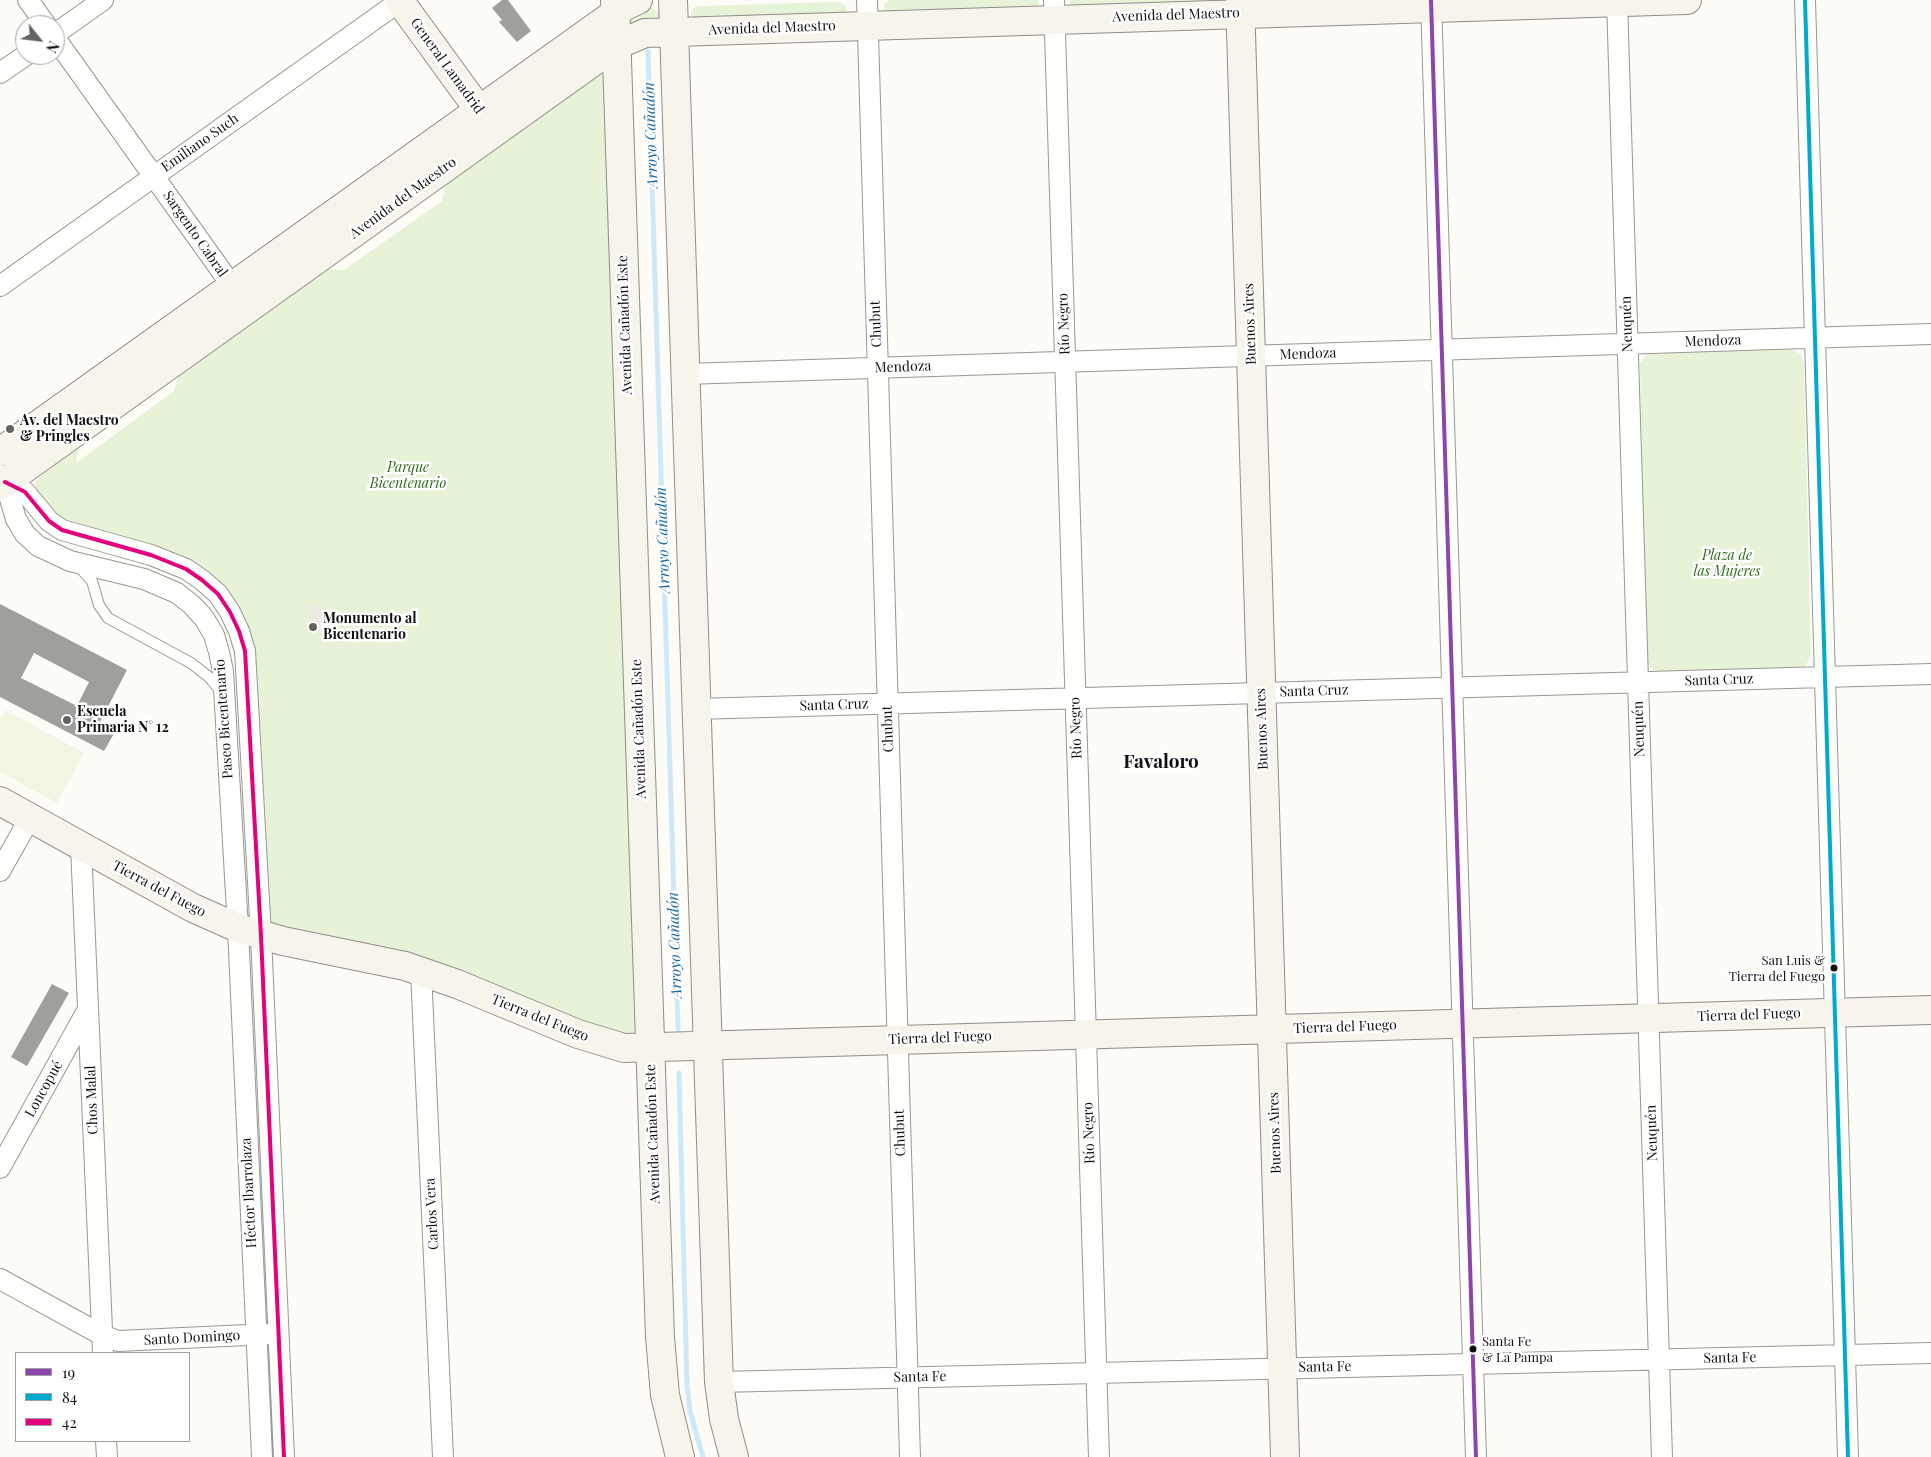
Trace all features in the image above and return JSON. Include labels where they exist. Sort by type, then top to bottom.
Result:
[{"type":"street","points":[[28,0],[39,15]]},
{"type":"street","points":[[65,28],[103,0]]},
{"type":"street","name":"General Lamadrid","points":[[400,0],[495,132]]},
{"type":"street","name":"Emiliano Such","points":[[0,286],[400,0]]},
{"type":"street","name":"Avenida del Maestro","points":[[0,452],[479,110],[615,7],[638,0]]},
{"type":"street","points":[[673,0],[719,1382],[722,1410],[734,1457]]},
{"type":"street","name":"Avenida del Maestro","points":[[2,481],[249,308],[615,46],[646,33],[867,12],[1687,0]]},
{"type":"street","points":[[1805,0],[1848,1457]]},
{"type":"street","name":"Neuquén","points":[[1617,1],[1662,1457]]},
{"type":"street","points":[[1431,4],[1476,1457]]},
{"type":"street","name":"Avenida Cañadón Este","points":[[615,7],[662,1356],[665,1395],[680,1457]]},
{"type":"street","name":"Buenos Aires","points":[[1240,7],[1285,1457]]},
{"type":"street","name":"Río Negro","points":[[1054,10],[1099,1457]]},
{"type":"street","name":"Chubut","points":[[867,12],[910,1457]]},
{"type":"street","name":"Sargento Cabral","points":[[65,50],[249,308]]},
{"type":"street","points":[[0,73],[15,63]]},
{"type":"street","name":"Mendoza","points":[[685,374],[1931,334]]},
{"type":"street","name":"Paseo Bicentenario","points":[[2,481],[16,519],[26,534],[38,546],[70,561],[162,585],[192,605],[204,618],[214,635],[223,671],[224,697],[249,932]]},
{"type":"street","name":"Paseo Bicentenario","points":[[2,481],[25,492],[49,521],[62,530],[151,555],[186,569],[218,594],[230,612],[239,631],[247,671],[249,932]]},
{"type":"street","name":"Santa Cruz","points":[[696,709],[1931,674]]},
{"type":"street","name":"Tierra del Fuego","points":[[0,801],[193,908],[249,932],[421,971],[594,1040],[624,1048],[650,1049],[708,1045],[1931,1010]]},
{"type":"street","points":[[0,871],[30,818]]},
{"type":"street","name":"Chos Malal","points":[[81,846],[102,1344]]},
{"type":"street","name":"Héctor Ibarrolaza","points":[[249,932],[279,1334],[284,1457]]},
{"type":"street","name":"Héctor Ibarrolaza","points":[[249,932],[256,1335],[262,1457]]},
{"type":"street","name":"Carlos Vera","points":[[421,971],[443,1457]]},
{"type":"street","name":"Loncopué","points":[[0,1168],[7,1138],[88,1009]]},
{"type":"street","name":"Santo Domingo","points":[[0,1279],[102,1344],[126,1341],[279,1334]]},
{"type":"street","name":"Santa Fe","points":[[719,1382],[1931,1353]]},
{"type":"street","points":[[106,1442],[107,1457]]},
{"type":"lane","points":[[70,561],[87,574],[92,581],[99,605],[108,618],[191,663],[209,677],[224,697]]},
{"type":"green space","points":[[890,0],[1038,0],[1039,7],[884,12],[884,4]]},
{"type":"green space","points":[[1070,0],[1226,0],[1070,6]]},
{"type":"green space","points":[[838,2],[845,5],[847,10],[845,15],[693,19],[691,15],[693,8],[698,6]]},
{"type":"green space","points":[[652,8],[659,13],[659,21],[632,25],[630,23],[629,16],[635,11]]},
{"type":"green space","name":"Parque Bicentenario","points":[[598,75],[604,75],[643,1021],[635,1037],[594,1028],[437,961],[274,927],[268,921],[232,601],[57,518],[34,490],[36,481],[44,473],[79,448],[76,463],[174,391],[179,376],[328,269],[344,270],[442,201],[446,184]]},
{"type":"green space","name":"Plaza de las Mujeres","points":[[1787,348],[1801,354],[1804,365],[1811,657],[1805,666],[1796,669],[1661,672],[1652,670],[1646,660],[1640,363],[1645,356],[1650,354]]},
{"type":"green space","points":[[5,710],[84,753],[57,803],[0,772],[0,719]]},
{"type":"shaded area","points":[[302,604],[335,613],[328,642]]},
{"type":"building","points":[[502,0],[508,0],[531,31],[517,42],[499,22],[502,20],[492,8]]},
{"type":"building","points":[[0,604],[127,670],[100,722],[116,730],[104,751],[0,697]],"holes":[[[34,653],[89,682],[77,706],[21,678]]]},
{"type":"building","points":[[52,984],[69,993],[27,1066],[11,1057]]},
{"type":"waterway","name":"Arroyo Cañadón","points":[[648,51],[678,1029]]},
{"type":"waterway","points":[[679,1073],[687,1385],[690,1411],[703,1457]]},
{"type":"transit line","name":"19","points":[[1431,0],[1476,1457]]},
{"type":"transit line","name":"84","points":[[1805,0],[1848,1457]]},
{"type":"transit line","name":"42","points":[[5,482],[25,492],[49,521],[62,530],[151,555],[186,569],[202,580],[218,594],[230,612],[239,631],[245,651],[261,936],[284,1457]]},
{"type":"place","name":"Av. del Maestro & Pringles","points":[[10,429]]},
{"type":"place","name":"Monumento al Bicentenario","points":[[313,627]]},
{"type":"place","name":"Escuela Primaria N° 12","points":[[67,720]]},
{"type":"place","name":"San Luis & Tierra del Fuego","points":[[1834,968]]},
{"type":"place","name":"Santa Fe & La Pampa","points":[[1473,1349]]},
{"type":"district","name":"Favaloro","points":[[1161,762]]}]
